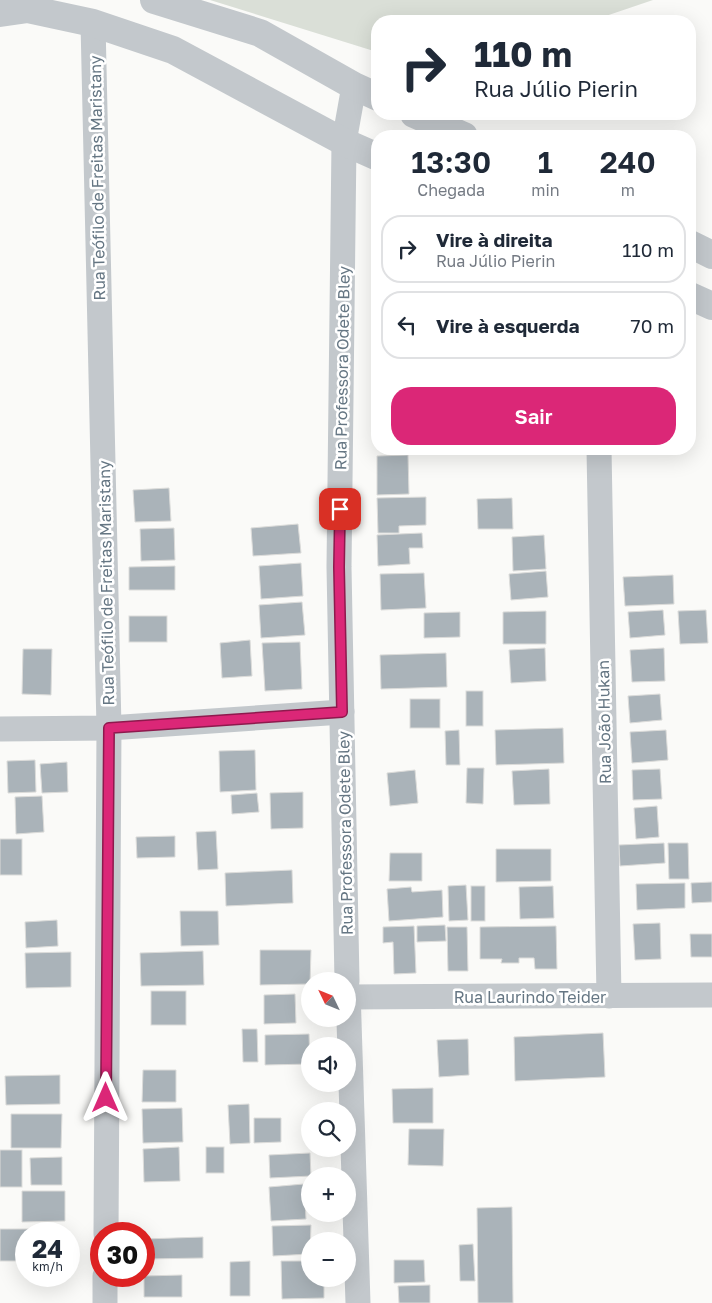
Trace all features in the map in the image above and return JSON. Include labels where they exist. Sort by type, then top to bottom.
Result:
[{"type":"street","points":[[154,0],[260,33],[366,92]]},
{"type":"street","points":[[0,13],[28,9],[93,23],[173,50],[344,142],[371,154]]},
{"type":"street","name":"Rua Teófilo de Freitas Maristany","points":[[93,23],[109,728],[106,1222]]},
{"type":"street","name":"Rua Professora Odete Bley","points":[[347,972],[339,567],[344,142],[366,92]]},
{"type":"street","points":[[428,120],[450,130]]},
{"type":"street","points":[[696,247],[712,255]]},
{"type":"street","points":[[696,299],[712,306]]},
{"type":"street","name":"Rua João Hukan","points":[[599,455],[609,996]]},
{"type":"street","points":[[0,729],[109,728],[342,712]]},
{"type":"street","name":"Rua Laurindo Teider","points":[[356,998],[712,995]]},
{"type":"street","points":[[349,1028],[358,1303]]},
{"type":"street","points":[[105,1287],[105,1303]]},
{"type":"shaded area","points":[[210,0],[653,0],[609,15],[371,15],[371,50]]},
{"type":"building","points":[[408,455],[409,494],[377,495],[377,456]]},
{"type":"building","points":[[169,488],[171,521],[135,522],[133,490]]},
{"type":"building","points":[[426,497],[426,525],[399,526],[399,533],[378,533],[377,498]]},
{"type":"building","points":[[512,498],[513,529],[478,529],[477,499]]},
{"type":"building","points":[[298,524],[301,553],[253,556],[251,528]]},
{"type":"building","points":[[174,528],[175,560],[141,561],[140,529]]},
{"type":"building","points":[[422,533],[423,548],[409,548],[410,564],[378,566],[377,535]]},
{"type":"building","points":[[544,535],[546,569],[513,571],[512,537]]},
{"type":"building","points":[[301,563],[303,596],[261,599],[259,566]]},
{"type":"building","points":[[175,566],[175,590],[129,590],[129,567]]},
{"type":"building","points":[[546,571],[548,597],[511,600],[509,574]]},
{"type":"building","points":[[424,573],[426,608],[381,610],[380,574]]},
{"type":"building","points":[[673,575],[674,604],[625,606],[623,577]]},
{"type":"building","points":[[302,602],[305,635],[261,638],[259,605]]},
{"type":"building","points":[[663,610],[665,635],[630,638],[628,612]]},
{"type":"building","points":[[706,610],[708,643],[680,644],[678,611]]},
{"type":"building","points":[[546,611],[546,644],[503,644],[503,612]]},
{"type":"building","points":[[460,612],[460,637],[424,638],[424,613]]},
{"type":"building","points":[[129,616],[167,616],[167,642],[129,642]]},
{"type":"building","points":[[250,640],[252,676],[222,678],[220,643]]},
{"type":"building","points":[[300,642],[302,689],[265,691],[262,643]]},
{"type":"building","points":[[545,648],[546,681],[511,683],[509,650]]},
{"type":"building","points":[[664,648],[665,681],[632,682],[630,650]]},
{"type":"building","points":[[23,649],[52,649],[51,695],[22,694]]},
{"type":"building","points":[[446,653],[447,687],[381,689],[380,655]]},
{"type":"building","points":[[466,691],[483,691],[483,726],[466,726]]},
{"type":"building","points":[[660,694],[662,720],[630,723],[628,696]]},
{"type":"building","points":[[410,699],[440,699],[440,728],[410,728]]},
{"type":"building","points":[[563,728],[564,763],[496,765],[495,730]]},
{"type":"building","points":[[459,730],[460,765],[446,765],[445,731]]},
{"type":"building","points":[[666,730],[668,760],[632,763],[630,732]]},
{"type":"building","points":[[255,750],[256,790],[220,792],[219,751]]},
{"type":"building","points":[[35,760],[36,792],[8,793],[7,761]]},
{"type":"building","points":[[67,762],[68,792],[42,793],[40,764]]},
{"type":"building","points":[[467,768],[484,768],[483,804],[466,803]]},
{"type":"building","points":[[549,769],[550,804],[514,805],[512,771]]},
{"type":"building","points":[[660,769],[662,799],[633,800],[632,770]]},
{"type":"building","points":[[415,770],[418,803],[390,806],[387,773]]},
{"type":"building","points":[[303,792],[303,828],[271,829],[270,793]]},
{"type":"building","points":[[257,793],[259,812],[232,814],[231,795]]},
{"type":"building","points":[[42,796],[44,832],[16,834],[15,797]]},
{"type":"building","points":[[657,806],[659,837],[636,839],[634,808]]},
{"type":"building","points":[[216,831],[218,869],[198,870],[196,832]]},
{"type":"building","points":[[175,836],[175,857],[137,858],[136,837]]},
{"type":"building","points":[[0,839],[22,839],[22,875],[0,875]]},
{"type":"building","points":[[664,843],[665,863],[620,866],[619,845]]},
{"type":"building","points":[[668,843],[688,843],[689,879],[669,879]]},
{"type":"building","points":[[496,849],[551,849],[551,881],[496,882]]},
{"type":"building","points":[[390,853],[422,853],[422,881],[389,881]]},
{"type":"building","points":[[292,870],[293,903],[226,906],[225,873]]},
{"type":"building","points":[[712,882],[712,902],[692,903],[691,883]]},
{"type":"building","points":[[685,883],[685,908],[637,910],[636,884]]},
{"type":"building","points":[[466,885],[468,920],[449,921],[448,886]]},
{"type":"building","points":[[471,886],[485,886],[485,921],[471,921]]},
{"type":"building","points":[[553,886],[554,918],[520,919],[519,887]]},
{"type":"building","points":[[411,887],[412,892],[442,890],[443,917],[389,921],[387,889]]},
{"type":"building","points":[[180,911],[218,911],[219,945],[181,946]]},
{"type":"building","points":[[57,920],[58,946],[26,948],[25,922]]},
{"type":"building","points":[[660,923],[661,959],[635,960],[633,924]]},
{"type":"building","points":[[445,925],[446,941],[417,942],[417,926]]},
{"type":"building","points":[[414,926],[416,973],[394,974],[393,942],[383,943],[383,927]]},
{"type":"building","points":[[556,926],[557,969],[535,969],[534,958],[519,958],[519,963],[501,963],[502,959],[480,959],[480,927]]},
{"type":"building","points":[[447,927],[467,927],[468,971],[448,971]]},
{"type":"building","points":[[690,934],[712,934],[712,957],[691,957]]},
{"type":"building","points":[[260,950],[311,950],[310,972],[301,972],[301,984],[260,985]]},
{"type":"building","points":[[203,951],[204,985],[141,986],[140,953]]},
{"type":"building","points":[[71,952],[71,987],[26,988],[25,953]]},
{"type":"building","points":[[151,991],[186,991],[186,1025],[151,1025]]},
{"type":"building","points":[[295,994],[296,1023],[264,1024],[264,995]]},
{"type":"building","points":[[242,1029],[257,1029],[258,1062],[243,1062]]},
{"type":"building","points":[[603,1033],[605,1077],[515,1081],[514,1037]]},
{"type":"building","points":[[309,1034],[309,1037],[301,1037],[301,1064],[265,1065],[265,1035]]},
{"type":"building","points":[[468,1039],[469,1075],[439,1077],[437,1040]]},
{"type":"building","points":[[143,1070],[176,1070],[176,1102],[142,1102]]},
{"type":"building","points":[[60,1075],[60,1104],[6,1105],[5,1076]]},
{"type":"building","points":[[433,1088],[433,1123],[393,1123],[392,1089]]},
{"type":"building","points":[[249,1104],[250,1143],[230,1144],[228,1105]]},
{"type":"building","points":[[182,1108],[183,1142],[143,1143],[142,1109]]},
{"type":"building","points":[[11,1114],[62,1114],[61,1148],[11,1148]]},
{"type":"building","points":[[254,1118],[281,1118],[281,1142],[254,1143]]},
{"type":"building","points":[[409,1129],[444,1129],[443,1166],[408,1165]]},
{"type":"building","points":[[179,1147],[180,1181],[144,1182],[143,1149]]},
{"type":"building","points":[[206,1147],[224,1147],[224,1173],[206,1173]]},
{"type":"building","points":[[0,1150],[22,1150],[22,1187],[0,1187]]},
{"type":"building","points":[[301,1153],[301,1157],[310,1157],[311,1167],[301,1167],[301,1176],[270,1178],[269,1155]]},
{"type":"building","points":[[62,1157],[62,1185],[31,1185],[30,1158]]},
{"type":"building","points":[[301,1184],[301,1219],[271,1221],[269,1187]]},
{"type":"building","points":[[22,1191],[65,1191],[65,1221],[22,1222]]},
{"type":"building","points":[[512,1207],[513,1303],[478,1303],[477,1208]]},
{"type":"building","points":[[311,1225],[311,1232],[301,1232],[301,1254],[273,1256],[272,1226]]},
{"type":"building","points":[[0,1229],[15,1229],[15,1261],[0,1261]]},
{"type":"building","points":[[203,1237],[203,1258],[155,1259],[155,1239]]},
{"type":"building","points":[[473,1244],[475,1281],[460,1281],[459,1245]]},
{"type":"building","points":[[394,1260],[424,1260],[425,1282],[394,1283]]},
{"type":"building","points":[[250,1261],[250,1296],[230,1296],[230,1262]]},
{"type":"building","points":[[281,1261],[301,1261],[301,1287],[324,1287],[324,1298],[282,1299]]},
{"type":"building","points":[[182,1275],[182,1297],[144,1297],[144,1287],[155,1287],[155,1276]]},
{"type":"building","points":[[430,1285],[430,1303],[399,1303],[398,1286]]},
{"type":"route","points":[[106,1098],[109,728],[342,712],[339,567],[340,509]]}]
